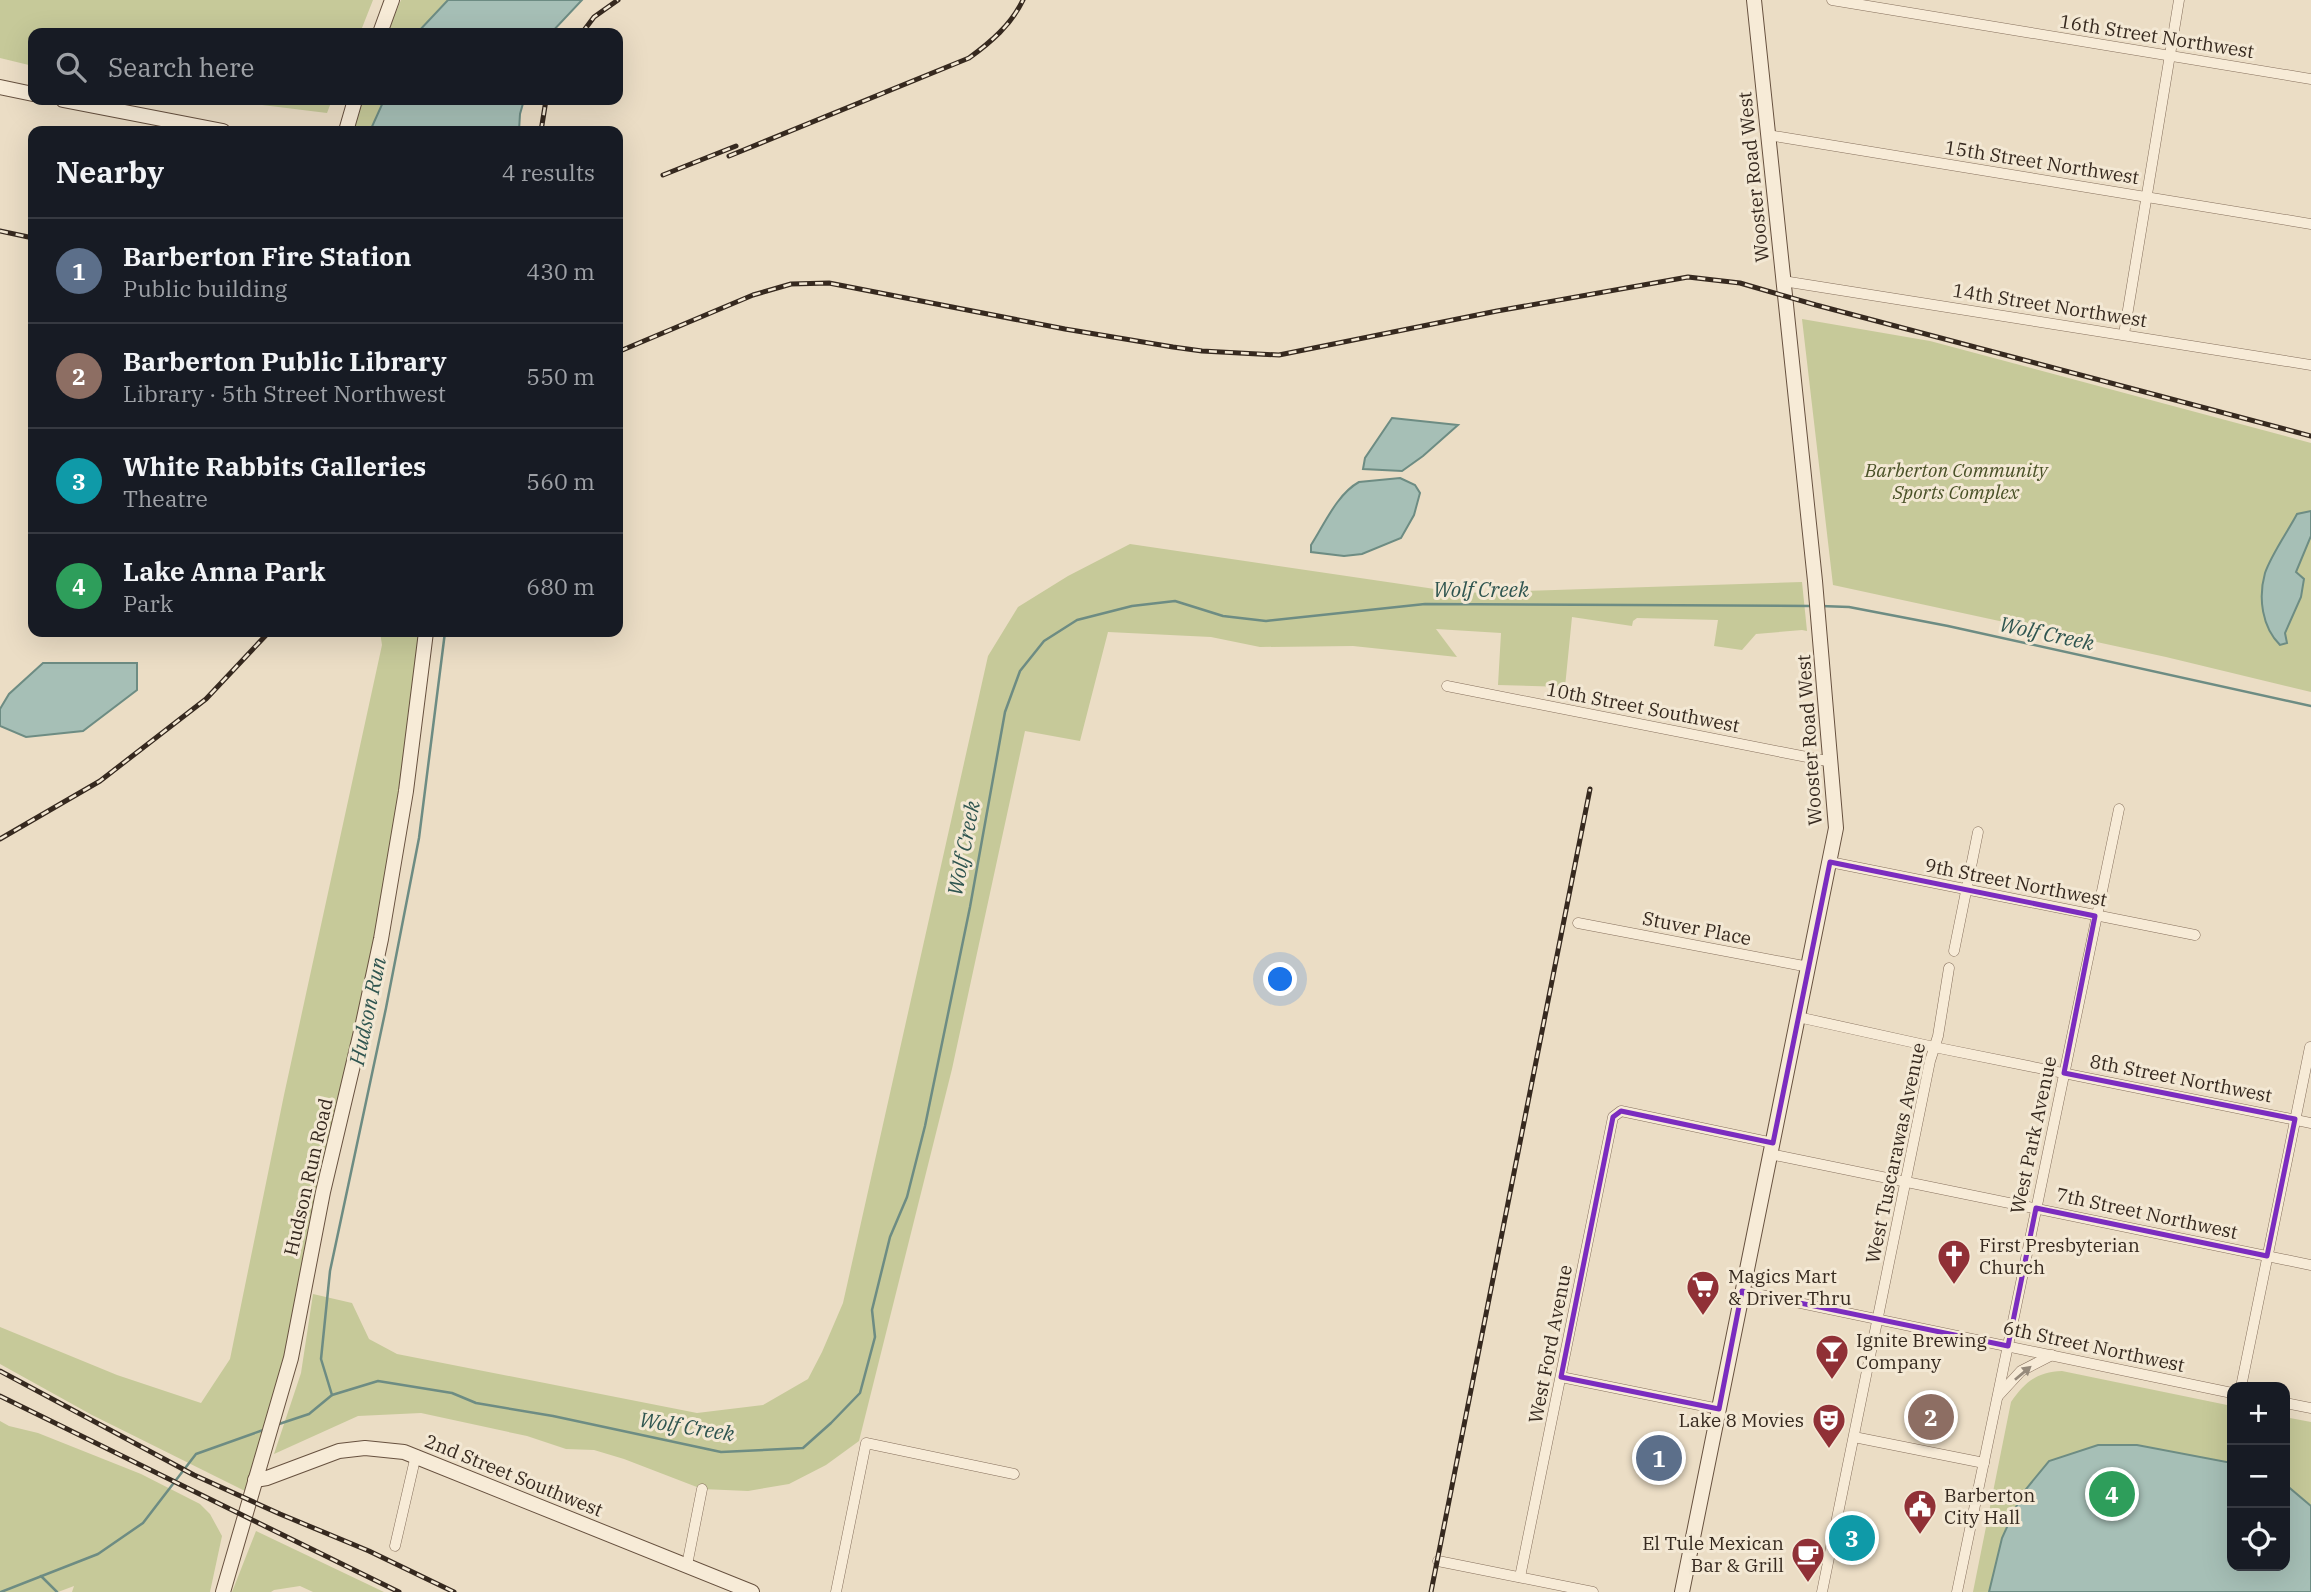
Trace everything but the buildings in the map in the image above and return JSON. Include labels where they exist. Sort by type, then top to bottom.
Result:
[{"type":"main road","points":[[382,28],[393,0]]},
{"type":"main road","name":"Wooster Road West","points":[[1682,1592],[1837,820],[1815,580],[1754,0]]},
{"type":"main road","points":[[0,88],[28,93]]},
{"type":"main road","points":[[89,105],[197,126]]},
{"type":"main road","points":[[347,126],[354,105]]},
{"type":"main road","name":"Hudson Run Road","points":[[223,1592],[291,1359],[321,1203],[363,1023],[406,791],[425,637]]},
{"type":"main road","name":"2nd Street Southwest","points":[[255,1479],[267,1478],[339,1451],[365,1448],[404,1452],[752,1592]]},
{"type":"street","name":"16th Street Northwest","points":[[1832,0],[2311,79]]},
{"type":"street","points":[[2124,334],[2179,0]]},
{"type":"street","name":"15th Street Northwest","points":[[1768,135],[2311,224]]},
{"type":"street","name":"14th Street Northwest","points":[[1783,281],[2311,365]]},
{"type":"street","name":"10th Street Southwest","points":[[1447,686],[1832,762]]},
{"type":"street","name":"West Park Avenue","points":[[1957,1592],[2119,809]]},
{"type":"street","points":[[1954,951],[1978,832]]},
{"type":"street","name":"9th Street Northwest","points":[[1830,862],[2195,935]]},
{"type":"street","name":"Stuver Place","points":[[1578,923],[1809,967]]},
{"type":"street","name":"West Tuscarawas Avenue","points":[[1822,1592],[1949,968]]},
{"type":"street","name":"8th Street Northwest","points":[[1798,1017],[1934,1047],[2311,1122]]},
{"type":"street","points":[[2242,1382],[2310,1047]]},
{"type":"street","name":"7th Street Northwest","points":[[1614,1117],[1620,1111],[1906,1182],[2311,1265]]},
{"type":"street","name":"West Ford Avenue","points":[[1520,1577],[1614,1117]]},
{"type":"street","name":"6th Street Northwest","points":[[1742,1291],[2227,1392]]},
{"type":"street","points":[[1997,1396],[2021,1371],[2052,1355]]},
{"type":"street","points":[[1560,1377],[1719,1409]]},
{"type":"street","points":[[2290,1404],[2311,1408]]},
{"type":"street","points":[[1854,1437],[1984,1463]]},
{"type":"street","points":[[836,1592],[866,1443],[1014,1474]]},
{"type":"street","points":[[395,1546],[415,1455]]},
{"type":"street","points":[[687,1565],[702,1489]]},
{"type":"street","points":[[1438,1561],[1593,1592]]},
{"type":"highlighted area","points":[[1830,862],[2095,916],[2064,1073],[2295,1119],[2267,1256],[2036,1208],[2008,1346],[1742,1291],[1719,1409],[1561,1377],[1613,1117],[1621,1111],[1773,1143]]},
{"type":"green space","points":[[0,0],[373,0],[362,28],[28,28],[28,65],[0,58]]},
{"type":"green space","points":[[401,0],[448,0],[422,28],[389,28]]},
{"type":"green space","points":[[263,105],[330,105],[327,113]]},
{"type":"green space","points":[[361,105],[382,105],[372,126],[356,126]]},
{"type":"green space","name":"Barberton Community Sports Complex","points":[[1802,319],[1930,341],[2311,443],[2311,692],[2166,657],[1833,585]]},
{"type":"green space","points":[[1130,544],[1462,593],[1802,582],[1807,631],[1756,634],[1742,650],[1714,646],[1718,620],[1637,618],[1632,626],[1572,617],[1565,687],[1498,685],[1501,633],[1436,629],[1457,657],[1353,646],[1260,647],[1211,637],[1108,632],[1080,741],[1025,731],[952,1069],[859,1441],[826,1465],[789,1484],[748,1491],[702,1489],[594,1450],[566,1449],[527,1436],[421,1413],[358,1416],[274,1454],[301,1373],[313,1294],[352,1303],[369,1339],[397,1354],[697,1413],[763,1405],[808,1379],[843,1303],[988,656],[1018,607],[1068,576]]},
{"type":"green space","points":[[381,637],[425,637],[406,791],[311,1248],[251,1494],[92,1415],[0,1364],[0,1327],[117,1375],[201,1403],[230,1359],[284,1095],[382,645]]},
{"type":"green space","points":[[2062,1371],[2227,1405],[2227,1571],[2290,1571],[2290,1418],[2311,1422],[2311,1592],[1973,1592],[2011,1402],[2032,1379],[2045,1373]]},
{"type":"green space","points":[[0,1421],[38,1433],[141,1474],[200,1504],[210,1514],[222,1536],[210,1592],[72,1592],[74,1586],[58,1592],[0,1592]]},
{"type":"green space","points":[[256,1531],[384,1592],[313,1592],[300,1586],[271,1592],[232,1592]]},
{"type":"water","points":[[448,0],[582,0],[556,28],[422,28]]},
{"type":"water","points":[[382,105],[523,105],[519,126],[372,126]]},
{"type":"water","points":[[1392,418],[1458,425],[1402,471],[1363,469],[1365,458]]},
{"type":"water","points":[[1400,478],[1415,485],[1420,493],[1414,515],[1401,538],[1362,554],[1344,556],[1311,552],[1311,545],[1351,487],[1359,482]]},
{"type":"water","points":[[2311,511],[2311,536],[2296,572],[2304,579],[2301,597],[2285,633],[2287,643],[2280,645],[2269,630],[2263,612],[2265,573],[2297,514]]},
{"type":"water","points":[[43,663],[137,663],[137,690],[83,731],[26,737],[0,726],[0,709],[9,694]]},
{"type":"water","points":[[2098,1445],[2137,1445],[2227,1462],[2227,1571],[2290,1571],[2290,1488],[2311,1506],[2311,1592],[1989,1592],[2002,1538],[2022,1494],[2049,1461]]},
{"type":"waterway","name":"Wolf Creek","points":[[276,1425],[309,1414],[332,1395],[378,1381],[452,1393],[476,1403],[553,1416],[721,1452],[803,1448],[831,1423],[860,1393],[875,1337],[872,1310],[890,1237],[907,1197],[925,1126],[970,907],[1005,712],[1020,671],[1044,641],[1077,620],[1132,606],[1175,601],[1223,616],[1266,621],[1425,604],[1811,606]]},
{"type":"waterway","name":"Wolf Creek","points":[[1821,606],[1849,607],[1948,626],[2311,706]]},
{"type":"waterway","name":"Hudson Run","points":[[332,1395],[321,1359],[330,1271],[419,838],[444,637]]},
{"type":"waterway","name":"Wolf Creek","points":[[1,1592],[98,1554],[143,1523],[196,1454],[266,1429]]},
{"type":"waterway","points":[[41,1576],[57,1592]]},
{"type":"railway","points":[[586,28],[594,17],[618,0]]},
{"type":"railway","points":[[729,156],[969,58],[1000,32],[1023,0]]},
{"type":"railway","points":[[542,126],[545,105]]},
{"type":"railway","points":[[663,175],[736,146]]},
{"type":"railway","points":[[0,231],[28,237]]},
{"type":"railway","points":[[623,350],[753,295],[791,284],[829,283],[1173,347],[1279,355],[1497,311],[1688,277],[1740,283],[2311,436]]},
{"type":"railway","points":[[0,839],[100,781],[206,699],[264,637]]},
{"type":"railway","points":[[1431,1592],[1590,789]]},
{"type":"railway","points":[[0,1371],[194,1475],[369,1551],[454,1592]]},
{"type":"railway","points":[[0,1396],[399,1592]]},
{"type":"place","name":"First Presbyterian Church","points":[[1954,1286]]},
{"type":"place","name":"Magics Mart & Driver Thru","points":[[1703,1317]]},
{"type":"place","name":"Ignite Brewing Company","points":[[1832,1381]]},
{"type":"place","name":"Barberton Public Library","points":[[1931,1417]]},
{"type":"place","name":"Lake 8 Movies","points":[[1829,1450]]},
{"type":"place","name":"Barberton Fire Station","points":[[1659,1458]]},
{"type":"place","name":"Lake Anna Park","points":[[2112,1494]]},
{"type":"place","name":"Barberton City Hall","points":[[1920,1536]]},
{"type":"place","name":"White Rabbits Galleries","points":[[1852,1538]]},
{"type":"place","name":"El Tule Mexican Bar & Grill","points":[[1808,1584]]}]
